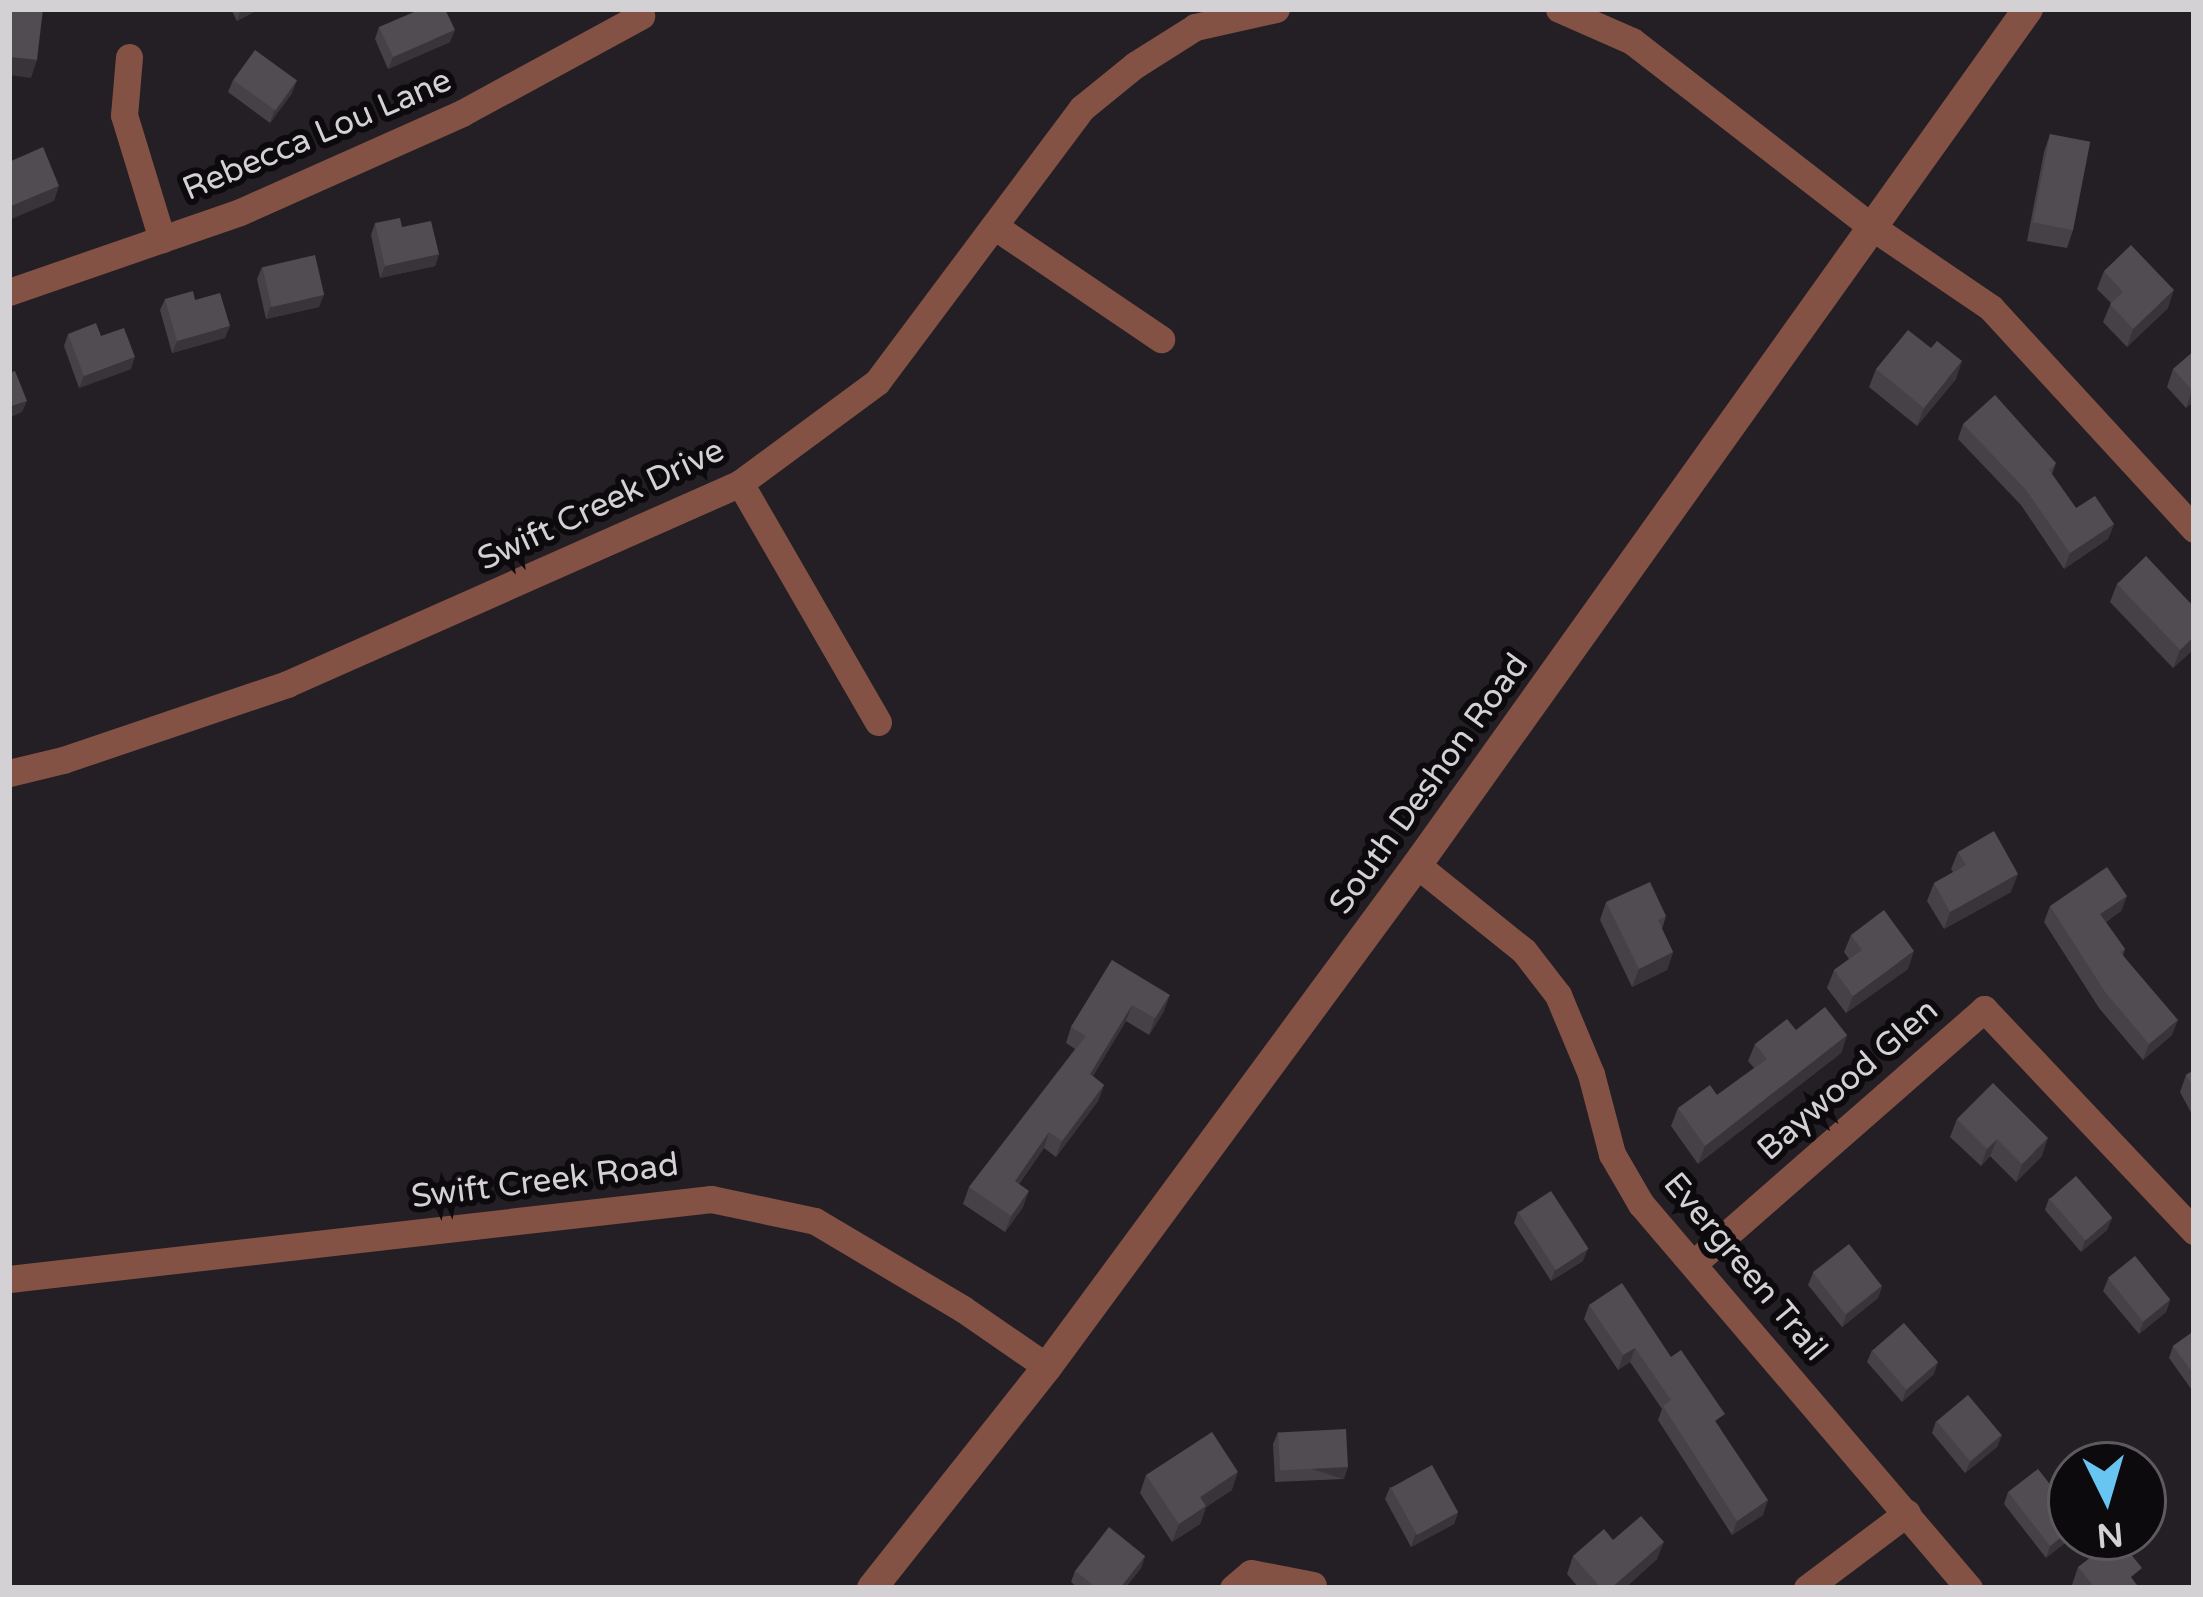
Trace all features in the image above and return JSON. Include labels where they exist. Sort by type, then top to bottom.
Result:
[{"type":"street","name":"Swift Creek Drive","points":[[9,773],[63,760],[287,684],[740,483],[877,382],[1082,108],[1135,65],[1196,27],[1276,9]]},
{"type":"street","points":[[1559,9],[1632,41],[1872,227],[1991,308],[2194,529]]},
{"type":"street","name":"South Deshon Road","points":[[872,1588],[1047,1367],[1417,865],[2027,9]]},
{"type":"street","name":"Rebecca Lou Lane","points":[[9,292],[240,212],[462,113],[641,16]]},
{"type":"street","points":[[129,57],[124,115],[162,239]]},
{"type":"street","points":[[994,226],[1161,339]]},
{"type":"street","points":[[740,483],[878,722]]},
{"type":"street","name":"Evergreen Trail","points":[[1417,865],[1524,950],[1558,995],[1591,1074],[1612,1154],[1641,1204],[1969,1588]]},
{"type":"street","name":"Baywood Glen","points":[[1693,1264],[1984,1009],[2194,1231]]},
{"type":"street","name":"Swift Creek Road","points":[[9,1280],[711,1198],[815,1221],[963,1309],[1047,1367]]},
{"type":"street","points":[[1807,1588],[1907,1513]]},
{"type":"street","points":[[1233,1588],[1251,1573],[1313,1586]]},
{"type":"building","points":[[9,9],[43,9],[37,60],[9,57]]},
{"type":"building","points":[[421,9],[445,9],[455,30],[393,57],[379,27]]},
{"type":"building","points":[[255,50],[297,81],[275,110],[233,80]]},
{"type":"building","points":[[2050,134],[2090,142],[2073,230],[2033,222]]},
{"type":"building","points":[[43,147],[59,186],[9,207],[9,162]]},
{"type":"building","points":[[400,218],[402,227],[431,221],[439,254],[385,266],[375,223]]},
{"type":"building","points":[[2131,245],[2174,290],[2133,329],[2110,304],[2123,292],[2104,271]]},
{"type":"building","points":[[315,255],[324,295],[272,307],[262,267]]},
{"type":"building","points":[[193,291],[195,300],[220,293],[230,326],[177,341],[165,299]]},
{"type":"building","points":[[96,323],[101,336],[124,328],[135,357],[84,376],[68,334]]},
{"type":"building","points":[[1908,330],[1931,348],[1937,341],[1962,361],[1924,408],[1876,369]]},
{"type":"building","points":[[2194,351],[2194,389],[2192,390],[2173,369]]},
{"type":"building","points":[[15,371],[27,401],[9,407],[9,373]]},
{"type":"building","points":[[1995,395],[2056,463],[2049,470],[2076,508],[2095,496],[2114,524],[2070,553],[2026,490],[1963,424]]},
{"type":"building","points":[[2146,556],[2194,607],[2194,637],[2180,650],[2117,584]]},
{"type":"building","points":[[1994,831],[2018,874],[1950,912],[1934,883],[1966,865],[1958,852]]},
{"type":"building","points":[[2107,867],[2127,896],[2100,914],[2125,949],[2120,952],[2178,1020],[2149,1044],[2105,992],[2050,906]]},
{"type":"building","points":[[1650,882],[1666,916],[1658,920],[1673,952],[1639,969],[1606,902]]},
{"type":"building","points":[[1884,910],[1914,951],[1853,996],[1834,970],[1862,950],[1851,935]]},
{"type":"building","points":[[1112,960],[1170,995],[1155,1018],[1132,1005],[1090,1074],[1104,1085],[1062,1141],[1049,1132],[1015,1181],[1029,1191],[1011,1216],[969,1187],[1086,1036],[1071,1027]]},
{"type":"building","points":[[1825,1007],[1847,1035],[1705,1146],[1678,1108],[1710,1085],[1717,1095],[1767,1059],[1755,1044],[1787,1019],[1796,1030]]},
{"type":"building","points":[[1993,1083],[2048,1138],[2022,1164],[1997,1139],[1987,1149],[1957,1119]]},
{"type":"building","points":[[2076,1176],[2112,1218],[2086,1240],[2050,1199]]},
{"type":"building","points":[[1551,1191],[1589,1249],[1556,1270],[1518,1212]]},
{"type":"building","points":[[1849,1244],[1882,1286],[1845,1314],[1813,1272]]},
{"type":"building","points":[[2135,1256],[2170,1300],[2143,1322],[2108,1278]]},
{"type":"building","points":[[1622,1283],[1671,1357],[1681,1350],[1725,1414],[1715,1421],[1768,1500],[1737,1521],[1663,1406],[1671,1400],[1635,1348],[1623,1355],[1589,1305]]},
{"type":"building","points":[[1904,1323],[1938,1362],[1906,1390],[1872,1351]]},
{"type":"building","points":[[2194,1331],[2194,1375],[2173,1346]]},
{"type":"building","points":[[1968,1395],[2001,1435],[1970,1461],[1937,1421]]},
{"type":"building","points":[[1346,1429],[1348,1467],[1280,1471],[1278,1433]]},
{"type":"building","points":[[1212,1432],[1238,1472],[1200,1497],[1206,1506],[1179,1524],[1146,1475]]},
{"type":"building","points":[[1432,1465],[1458,1512],[1417,1535],[1391,1488]]},
{"type":"building","points":[[2038,1469],[2047,1480],[2047,1542],[2008,1492]]},
{"type":"building","points":[[1641,1516],[1664,1542],[1611,1588],[1601,1588],[1573,1556],[1604,1529],[1613,1540]]},
{"type":"building","points":[[1109,1527],[1145,1556],[1120,1588],[1097,1588],[1075,1571]]},
{"type":"building","points":[[2086,1561],[2136,1561],[2142,1568],[2131,1577],[2139,1588],[2095,1588],[2078,1567]]}]
